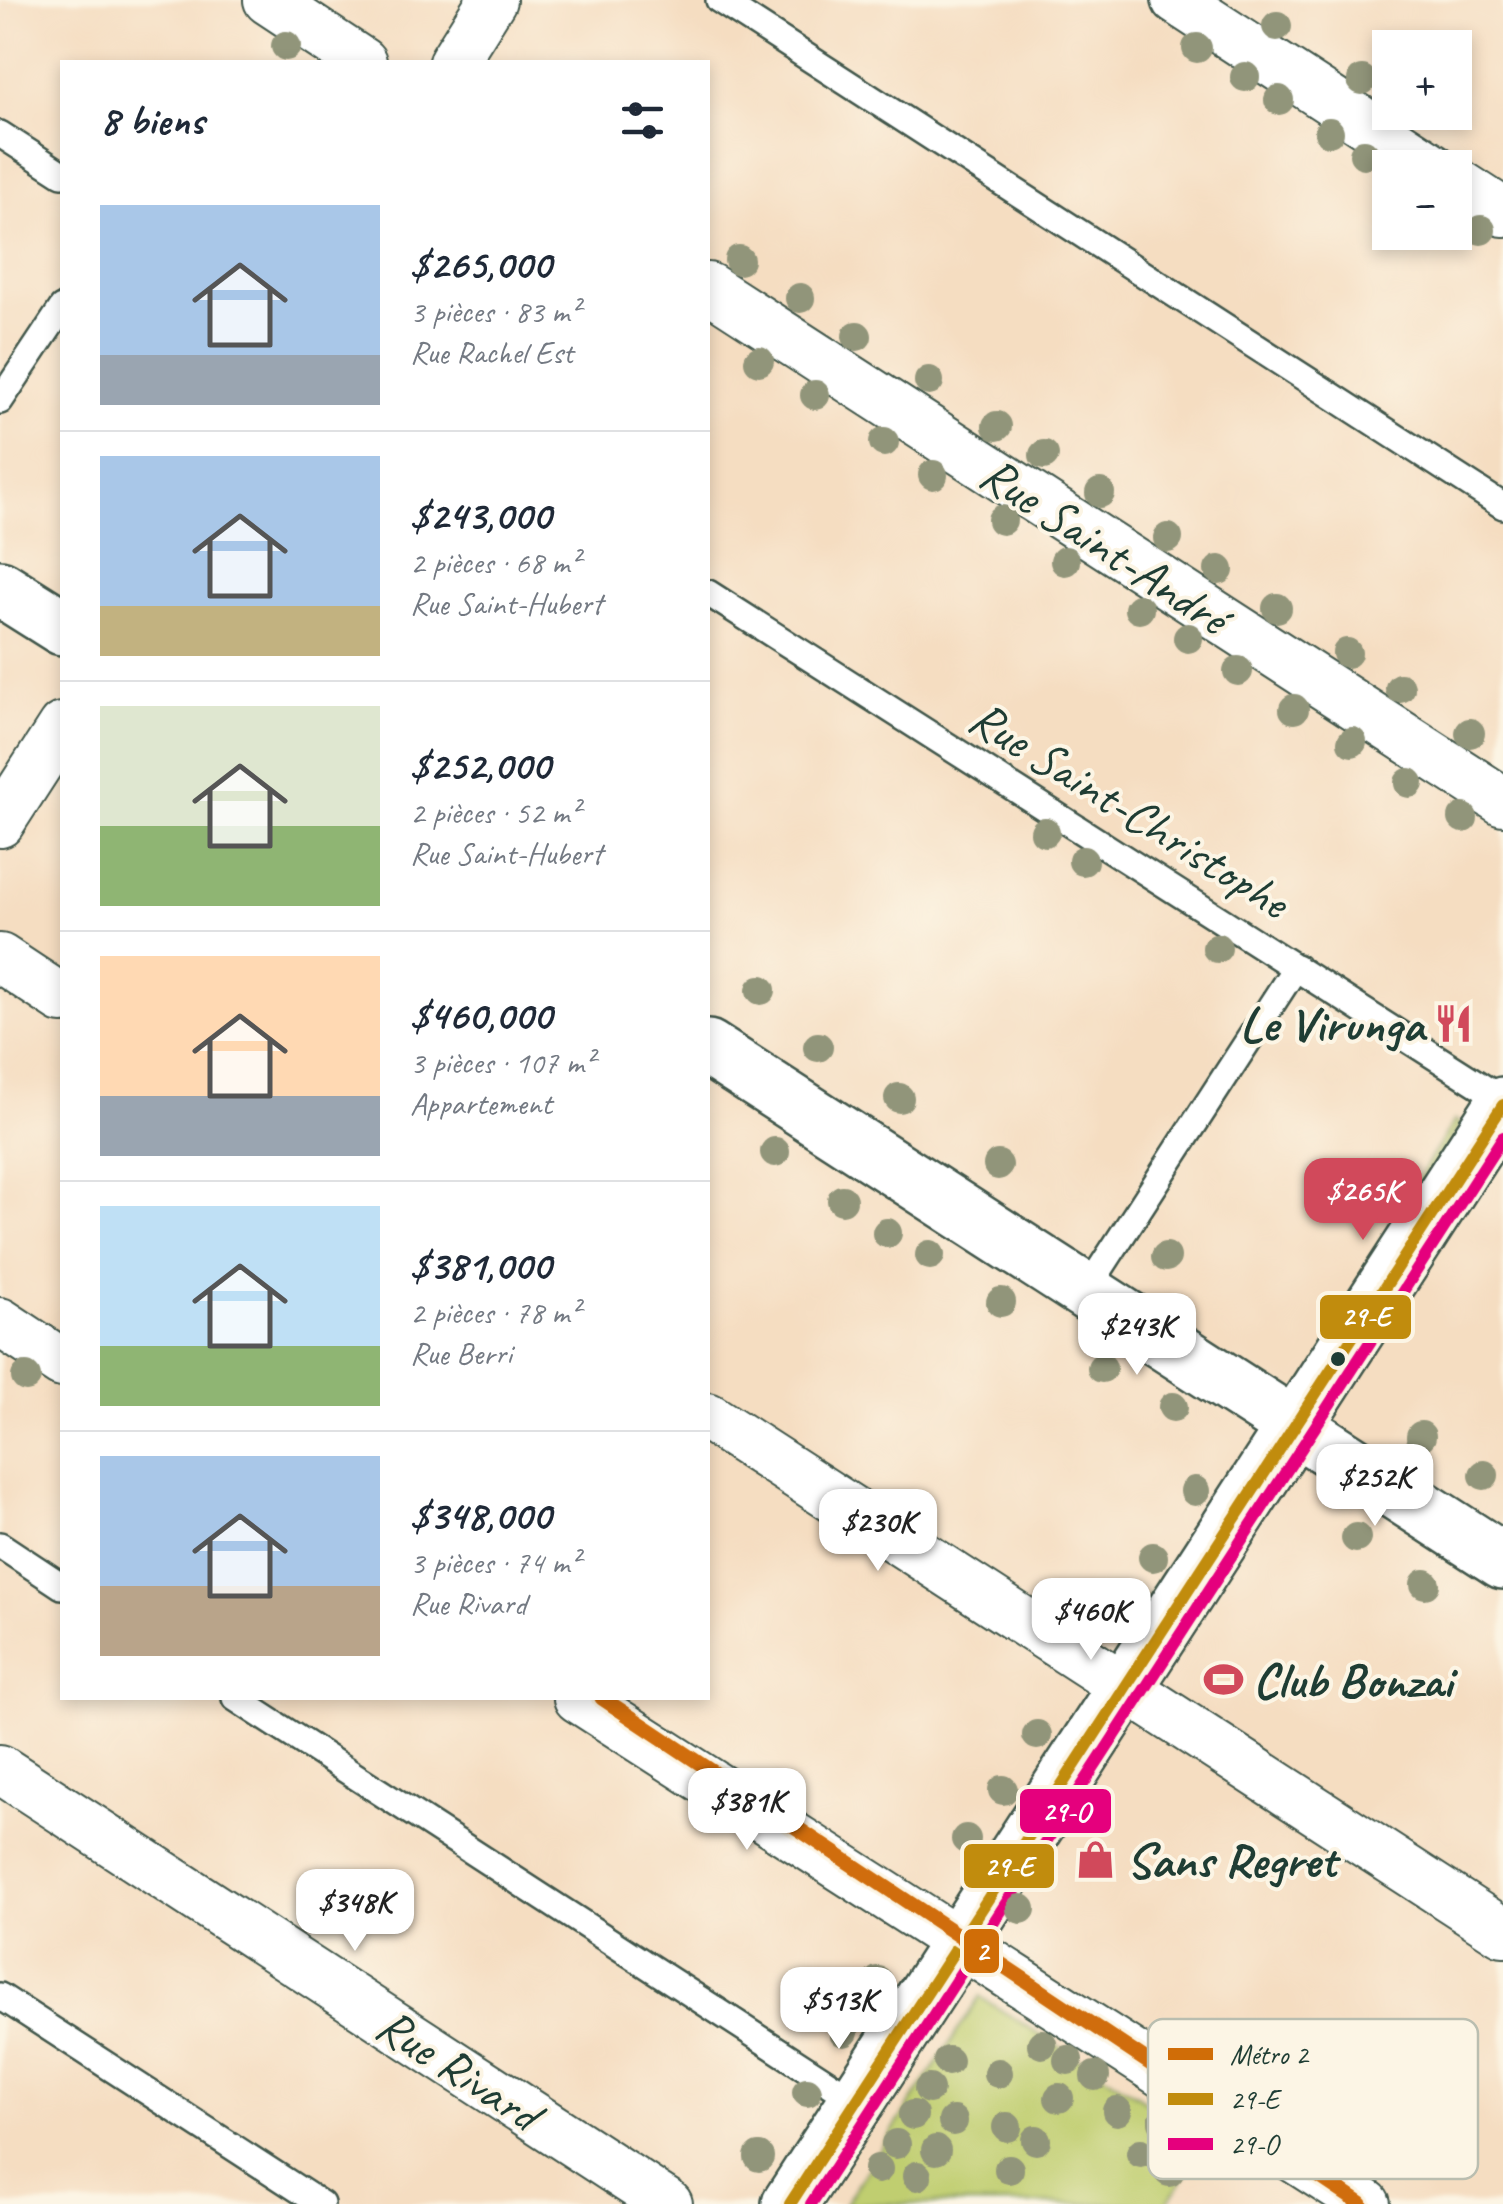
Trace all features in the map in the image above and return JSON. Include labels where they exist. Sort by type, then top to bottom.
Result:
[{"type":"main road","points":[[0,588],[60,626]]},
{"type":"main road","points":[[710,1049],[1084,1294],[1503,1560]]},
{"type":"main road","points":[[790,2204],[1503,1102]]},
{"type":"street","points":[[268,0],[359,60]]},
{"type":"street","points":[[455,60],[492,0]]},
{"type":"street","points":[[1176,0],[1406,150]]},
{"type":"street","points":[[1472,192],[1503,212]]},
{"type":"street","name":"Rue Saint-André","points":[[710,288],[1503,801]]},
{"type":"street","points":[[0,823],[60,730]]},
{"type":"street","points":[[0,958],[60,997]]},
{"type":"street","points":[[0,1322],[60,1362]]},
{"type":"street","points":[[710,1418],[1503,1932]]},
{"type":"street","points":[[581,1700],[1148,2066]]},
{"type":"street","name":"Rue Rivard","points":[[0,1769],[668,2204]]},
{"type":"street","points":[[1327,2179],[1366,2204]]},
{"type":"lane","points":[[719,0],[1503,506]]},
{"type":"lane","points":[[0,134],[60,173]]},
{"type":"lane","points":[[0,400],[60,311]]},
{"type":"lane","name":"Rue Saint-Christophe","points":[[710,594],[1503,1102]]},
{"type":"lane","points":[[1084,1294],[1296,968]]},
{"type":"lane","points":[[0,1546],[60,1585]]},
{"type":"lane","points":[[238,1700],[858,2102]]},
{"type":"lane","points":[[0,1996],[320,2204]]},
{"type":"green space","points":[[1455,1120],[1461,1125],[1410,1205],[1404,1201]]},
{"type":"green space","points":[[1219,1489],[1225,1493],[1125,1645],[1119,1641]]},
{"type":"green space","points":[[980,1997],[1148,2102],[1148,2179],[1182,2179],[1167,2204],[845,2204]]},
{"type":"metro line","name":"2","points":[[605,1700],[1148,2062]]},
{"type":"metro line","name":"2","points":[[1324,2179],[1361,2204]]},
{"type":"transit line","name":"29-E","points":[[790,2204],[1503,1105]]},
{"type":"transit line","name":"29-O","points":[[811,2204],[1503,1137]]},
{"type":"place","name":"Le Virunga","points":[[1454,1023]]},
{"type":"place","name":"Club Bonzai","points":[[1223,1679]]},
{"type":"place","name":"Sans Regret","points":[[1096,1859]]}]
